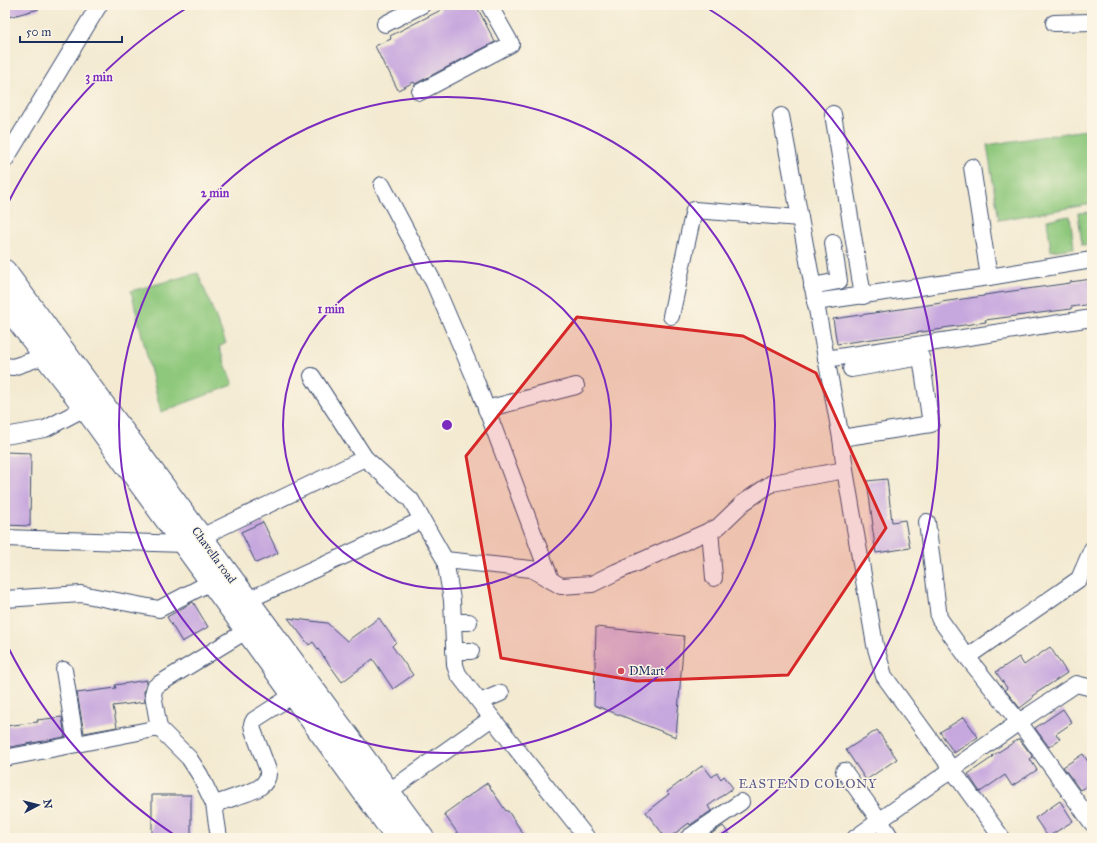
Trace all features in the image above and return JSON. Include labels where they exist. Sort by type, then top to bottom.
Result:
[{"type":"highway","name":"Chavella road","points":[[5,272],[192,540],[212,582],[396,838]]},
{"type":"highway","name":"Chavella road","points":[[5,304],[37,359],[85,408],[192,540],[248,600],[423,838]]},
{"type":"street","points":[[5,160],[99,5]]},
{"type":"street","points":[[385,24],[422,5]]},
{"type":"street","points":[[420,92],[511,44],[489,5]]},
{"type":"street","points":[[1054,23],[1092,22]]},
{"type":"street","points":[[833,114],[863,296]]},
{"type":"street","points":[[781,116],[841,438],[845,470],[875,644],[884,676],[1002,838]]},
{"type":"street","points":[[972,167],[989,277]]},
{"type":"street","points":[[382,185],[434,283],[476,381],[551,580]]},
{"type":"street","points":[[671,316],[694,210],[800,218]]},
{"type":"street","points":[[812,286],[839,281],[833,243]]},
{"type":"street","points":[[815,302],[989,277],[1092,260]]},
{"type":"street","points":[[826,359],[1092,318]]},
{"type":"street","points":[[841,438],[931,424],[921,357],[851,368]]},
{"type":"street","points":[[5,366],[13,367],[37,359]]},
{"type":"street","points":[[312,376],[365,458],[411,500],[445,560],[452,600],[454,651],[458,674],[587,838]]},
{"type":"street","points":[[486,409],[576,386]]},
{"type":"street","points":[[5,436],[45,429],[85,408]]},
{"type":"street","points":[[5,538],[192,540],[365,458]]},
{"type":"street","points":[[445,560],[531,569],[561,586],[592,584],[718,527],[743,503],[772,483],[845,470]]},
{"type":"street","points":[[248,600],[422,520]]},
{"type":"street","points":[[927,522],[940,618],[967,657],[1019,722],[1092,823]]},
{"type":"street","points":[[710,530],[714,578]]},
{"type":"street","points":[[967,657],[1079,579],[1092,549]]},
{"type":"street","points":[[5,599],[81,594],[159,609],[212,582]]},
{"type":"street","points":[[453,622],[469,622]]},
{"type":"street","points":[[219,838],[214,804],[200,775],[189,758],[159,728],[153,694],[155,687],[159,684],[246,631]]},
{"type":"street","points":[[454,651],[471,651]]},
{"type":"street","points":[[64,670],[76,744]]},
{"type":"street","points":[[855,838],[1019,722],[1076,684],[1092,688]]},
{"type":"street","points":[[480,702],[501,693]]},
{"type":"street","points":[[214,804],[254,791],[262,786],[267,780],[268,770],[252,724],[254,720],[293,695]]},
{"type":"street","points":[[388,792],[492,718]]},
{"type":"street","points":[[5,758],[159,728]]},
{"type":"street","points":[[844,771],[891,838]]},
{"type":"street","points":[[688,838],[741,802]]},
{"type":"highlighted area","points":[[577,317],[743,336],[816,373],[886,528],[788,675],[637,681],[501,658],[466,456]]},
{"type":"green space","points":[[1092,129],[1092,204],[999,220],[987,145]]},
{"type":"green space","points":[[1092,212],[1092,244],[1082,245],[1078,213]]},
{"type":"green space","points":[[1070,216],[1074,248],[1051,251],[1047,220]]},
{"type":"green space","points":[[198,273],[226,343],[219,347],[233,385],[161,412],[131,291]]},
{"type":"building","points":[[5,5],[39,5],[39,9],[5,18]]},
{"type":"building","points":[[438,5],[476,5],[495,42],[415,84],[414,82],[398,90],[375,46],[391,39],[390,36],[441,10]]},
{"type":"building","points":[[1092,279],[1092,304],[1071,307],[1071,309],[985,320],[986,322],[837,344],[833,319]]},
{"type":"building","points":[[5,452],[31,453],[30,526],[5,525]]},
{"type":"building","points":[[887,479],[892,522],[905,520],[910,548],[876,553],[867,481]]},
{"type":"building","points":[[263,522],[278,553],[256,563],[241,532]]},
{"type":"building","points":[[193,602],[208,627],[182,642],[167,617]]},
{"type":"building","points":[[288,618],[327,623],[347,641],[379,618],[396,642],[392,646],[413,675],[393,689],[373,659],[342,682],[313,642],[309,645]]},
{"type":"building","points":[[596,627],[684,636],[676,737],[594,705]]},
{"type":"building","points":[[1050,647],[1067,673],[1032,696],[1033,698],[1020,708],[1005,690],[1007,688],[996,672],[1019,657],[1024,665]]},
{"type":"building","points":[[147,680],[144,692],[145,702],[113,706],[117,727],[84,733],[77,693],[116,688],[115,685]]},
{"type":"building","points":[[1063,709],[1072,723],[1056,734],[1060,739],[1049,747],[1035,728]]},
{"type":"building","points":[[62,717],[65,737],[5,748],[5,726]]},
{"type":"building","points":[[964,717],[978,737],[954,753],[940,732]]},
{"type":"building","points":[[877,730],[897,759],[866,780],[846,750]]},
{"type":"building","points":[[1019,739],[1033,757],[1030,759],[1037,770],[1012,786],[1005,775],[980,792],[968,774],[993,757],[992,756]]},
{"type":"building","points":[[1083,754],[1092,768],[1092,783],[1080,790],[1063,767]]},
{"type":"building","points":[[703,765],[712,777],[717,773],[721,779],[724,776],[733,788],[708,806],[711,811],[690,825],[689,823],[669,838],[666,838],[646,812],[669,794],[667,792]]},
{"type":"building","points":[[487,783],[526,838],[461,838],[444,814]]},
{"type":"building","points":[[152,795],[191,795],[191,838],[152,838]]},
{"type":"building","points":[[1060,801],[1073,821],[1048,837],[1035,818]]},
{"type":"building","points":[[723,826],[732,838],[705,838]]},
{"type":"place","name":"DMart","points":[[621,671]]},
{"type":"district","name":"EASTEND COLONY","points":[[808,783]]}]
